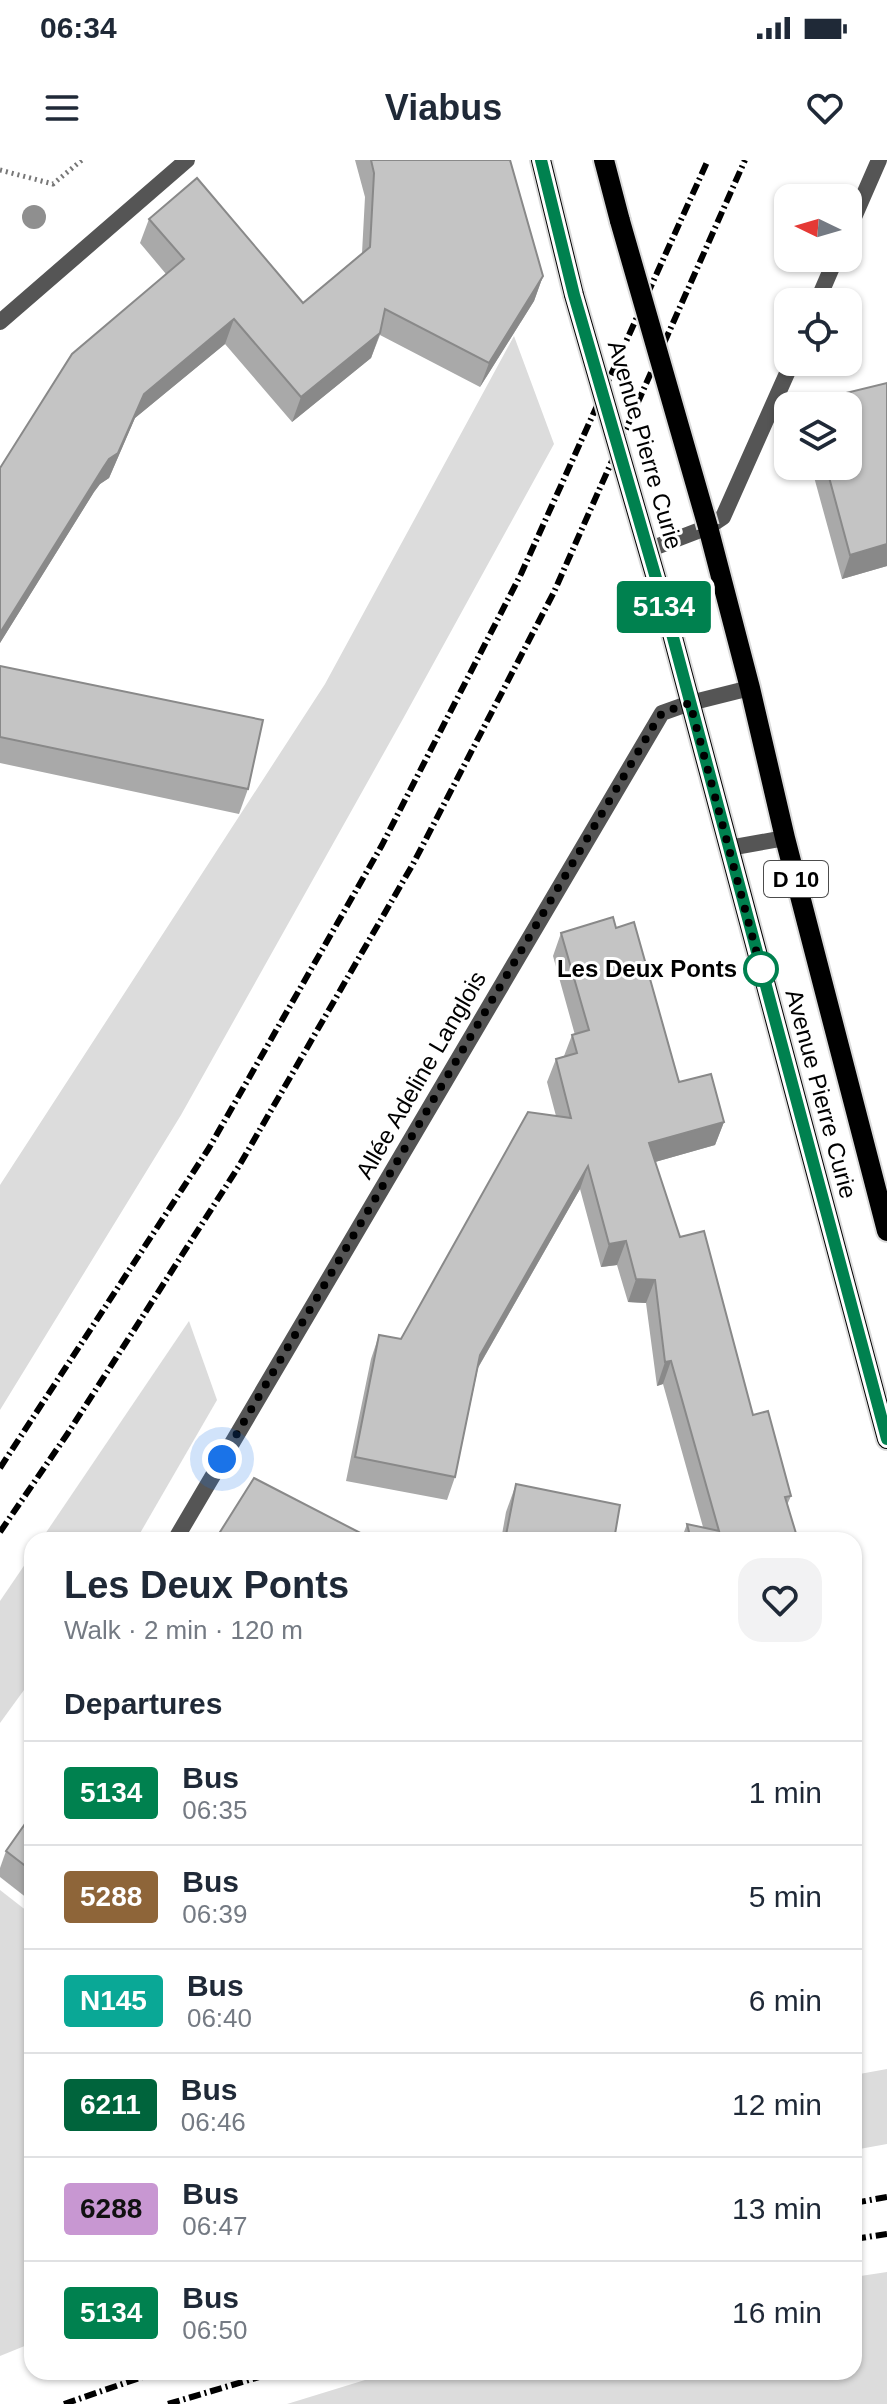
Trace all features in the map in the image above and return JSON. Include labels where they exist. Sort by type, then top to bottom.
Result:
[{"type":"main road","name":"Avenue Pierre Curie","points":[[541,160],[574,295],[671,630],[887,1439]]},
{"type":"main road","name":"Avenue Pierre Curie","points":[[604,160],[708,527],[887,1231]]},
{"type":"street","points":[[0,322],[187,160]]},
{"type":"street","points":[[862,199],[879,160]]},
{"type":"street","points":[[648,550],[708,527],[723,517],[786,376]]},
{"type":"street","name":"Allée Adeline Langlois","points":[[180,1532],[662,713],[750,688]]},
{"type":"street","points":[[729,848],[785,838]]},
{"type":"path","points":[[0,170],[53,184],[82,160]]},
{"type":"shaded area","points":[[514,336],[554,444],[181,1115],[0,1410],[0,1185],[325,684]]},
{"type":"shaded area","points":[[189,1321],[217,1400],[141,1532],[46,1532]]},
{"type":"shaded area","points":[[24,1566],[24,1690],[0,1723],[0,1601]]},
{"type":"shaded area","points":[[0,1890],[24,1909],[24,2346],[0,2356]]},
{"type":"shaded area","points":[[887,2069],[887,2144],[862,2149],[862,2074]]},
{"type":"shaded area","points":[[887,2272],[887,2404],[287,2404],[365,2380],[862,2380],[862,2276]]},
{"type":"building","points":[[371,160],[510,160],[543,276],[489,363],[385,309],[380,333],[301,397],[234,319],[144,394],[118,453],[103,468],[0,633],[0,468],[72,354],[184,259],[149,219],[197,178],[303,303],[370,247],[374,173]]},
{"type":"building","points":[[887,383],[887,544],[850,555],[830,480],[862,480],[862,392],[850,392]]},
{"type":"building","points":[[0,666],[263,720],[248,789],[0,737]]},
{"type":"building","points":[[613,917],[616,928],[634,922],[679,1082],[711,1074],[724,1122],[649,1143],[680,1237],[704,1231],[753,1415],[768,1411],[791,1496],[785,1497],[796,1532],[689,1532],[687,1524],[719,1531],[671,1361],[665,1362],[655,1280],[636,1279],[626,1241],[609,1244],[588,1166],[480,1355],[455,1477],[355,1457],[379,1335],[401,1339],[528,1112],[571,1118],[556,1059],[577,1053],[572,1035],[589,1030],[561,933]]},
{"type":"building","points":[[254,1478],[359,1532],[220,1532]]},
{"type":"building","points":[[516,1484],[620,1505],[615,1532],[507,1532]]},
{"type":"building","points":[[24,1825],[24,1865],[6,1851]]},
{"type":"railway","points":[[0,1468],[209,1148],[382,845],[521,574],[708,160]]},
{"type":"railway","points":[[0,1532],[68,1433],[239,1166],[413,864],[554,592],[745,160]]},
{"type":"railway","points":[[862,2202],[887,2197]]},
{"type":"railway","points":[[862,2238],[887,2234]]},
{"type":"railway","points":[[64,2404],[134,2380]]},
{"type":"railway","points":[[168,2404],[249,2380]]},
{"type":"bus line","name":"5134","points":[[541,160],[574,295],[671,630],[887,1439]]},
{"type":"place","name":"Les Deux Ponts","points":[[761,969]]},
{"type":"route","points":[[222,1459],[651,730],[662,713],[690,703],[761,969]]}]
